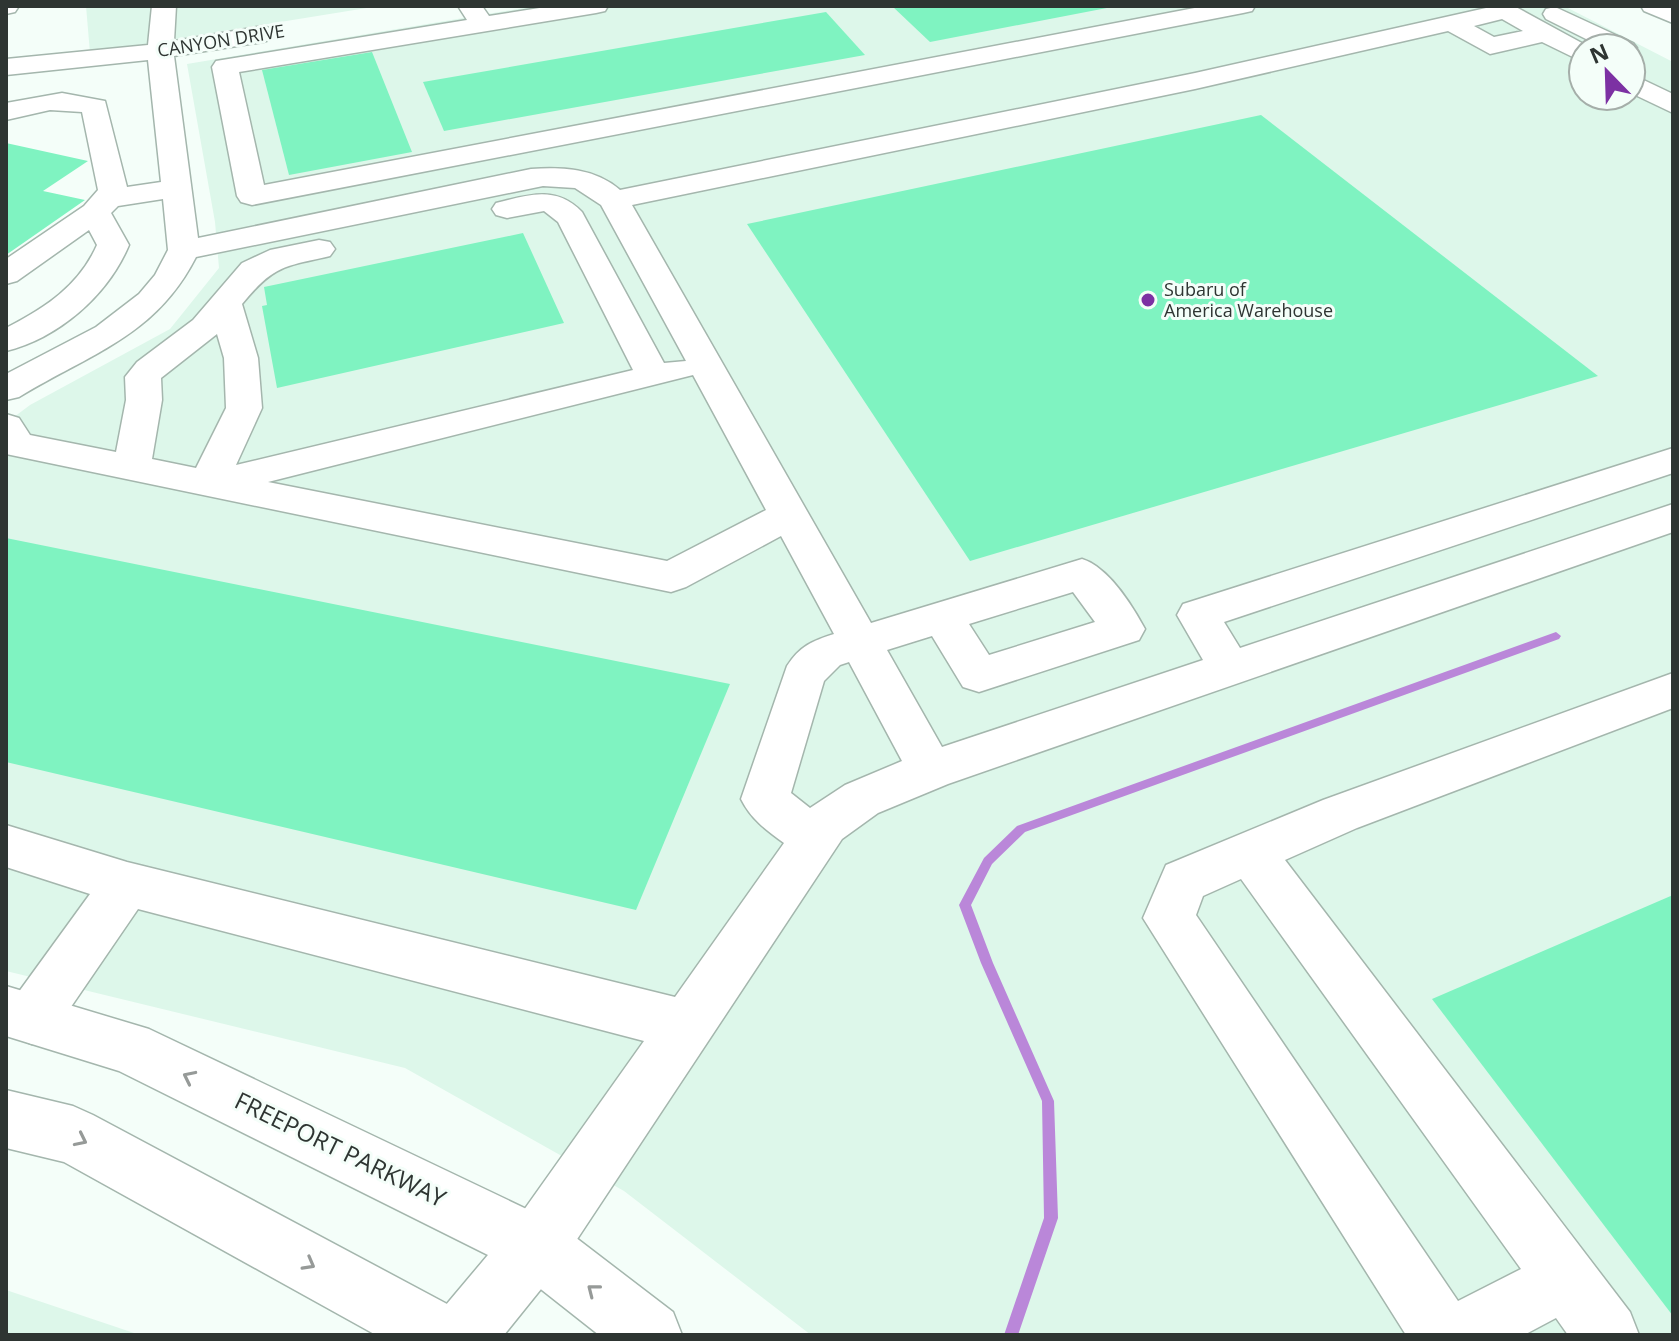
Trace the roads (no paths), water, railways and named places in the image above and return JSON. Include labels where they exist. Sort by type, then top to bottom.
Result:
[{"type":"street","points":[[6,389],[124,326],[156,297],[174,274],[184,250],[160,51],[164,6]]},
{"type":"street","points":[[596,6],[476,16],[225,67],[252,196],[1243,6]]},
{"type":"street","points":[[1653,6],[1673,16]]},
{"type":"street","points":[[1505,11],[1567,45]]},
{"type":"street","points":[[614,200],[1195,81],[1505,11],[1548,12],[1570,19],[1590,32]]},
{"type":"street","points":[[1450,22],[1490,46],[1546,33]]},
{"type":"street","name":"CANYON DRIVE","points":[[6,67],[160,51],[273,25]]},
{"type":"street","points":[[1647,76],[1673,105]]},
{"type":"street","points":[[6,112],[34,104],[81,101],[95,107],[75,134]]},
{"type":"street","points":[[6,119],[75,134],[113,190],[102,205],[6,274]]},
{"type":"street","points":[[184,250],[531,178],[552,176],[584,180],[600,186],[614,200],[931,770]]},
{"type":"street","points":[[102,205],[177,188]]},
{"type":"street","points":[[132,468],[143,413],[143,377],[156,363],[205,327],[253,270],[270,260],[548,201],[558,203],[571,218],[653,376]]},
{"type":"street","points":[[6,341],[79,297],[107,262],[113,245],[102,205]]},
{"type":"street","points":[[208,484],[244,408],[241,358],[226,305]]},
{"type":"street","points":[[208,484],[704,363]]},
{"type":"street","points":[[10,443],[671,577],[789,515]]},
{"type":"street","points":[[1230,668],[1198,615],[1673,460]]},
{"type":"street","points":[[463,1335],[536,1246],[815,838],[842,808],[931,770],[1673,518]]},
{"type":"street","points":[[815,838],[765,799],[803,678],[813,662],[825,653],[942,617]]},
{"type":"street","points":[[1443,1335],[1169,918],[1184,881],[1340,814],[1673,690]]},
{"type":"street","points":[[6,846],[127,884],[687,1026]]},
{"type":"street","points":[[1251,853],[1607,1335]]},
{"type":"street","points":[[19,1014],[127,884]]},
{"type":"street","name":"FREEPORT PARKWAY","points":[[19,1014],[129,1048],[536,1246],[650,1335]]},
{"type":"street","points":[[6,1119],[73,1135],[439,1335]]},
{"type":"street","points":[[1458,1335],[1566,1280]]},
{"type":"waterway","points":[[1011,1335],[1051,1218],[1048,1101],[965,905],[988,861],[1021,829],[1556,636]]},
{"type":"place","name":"Subaru of America Warehouse","points":[[1148,300]]}]
